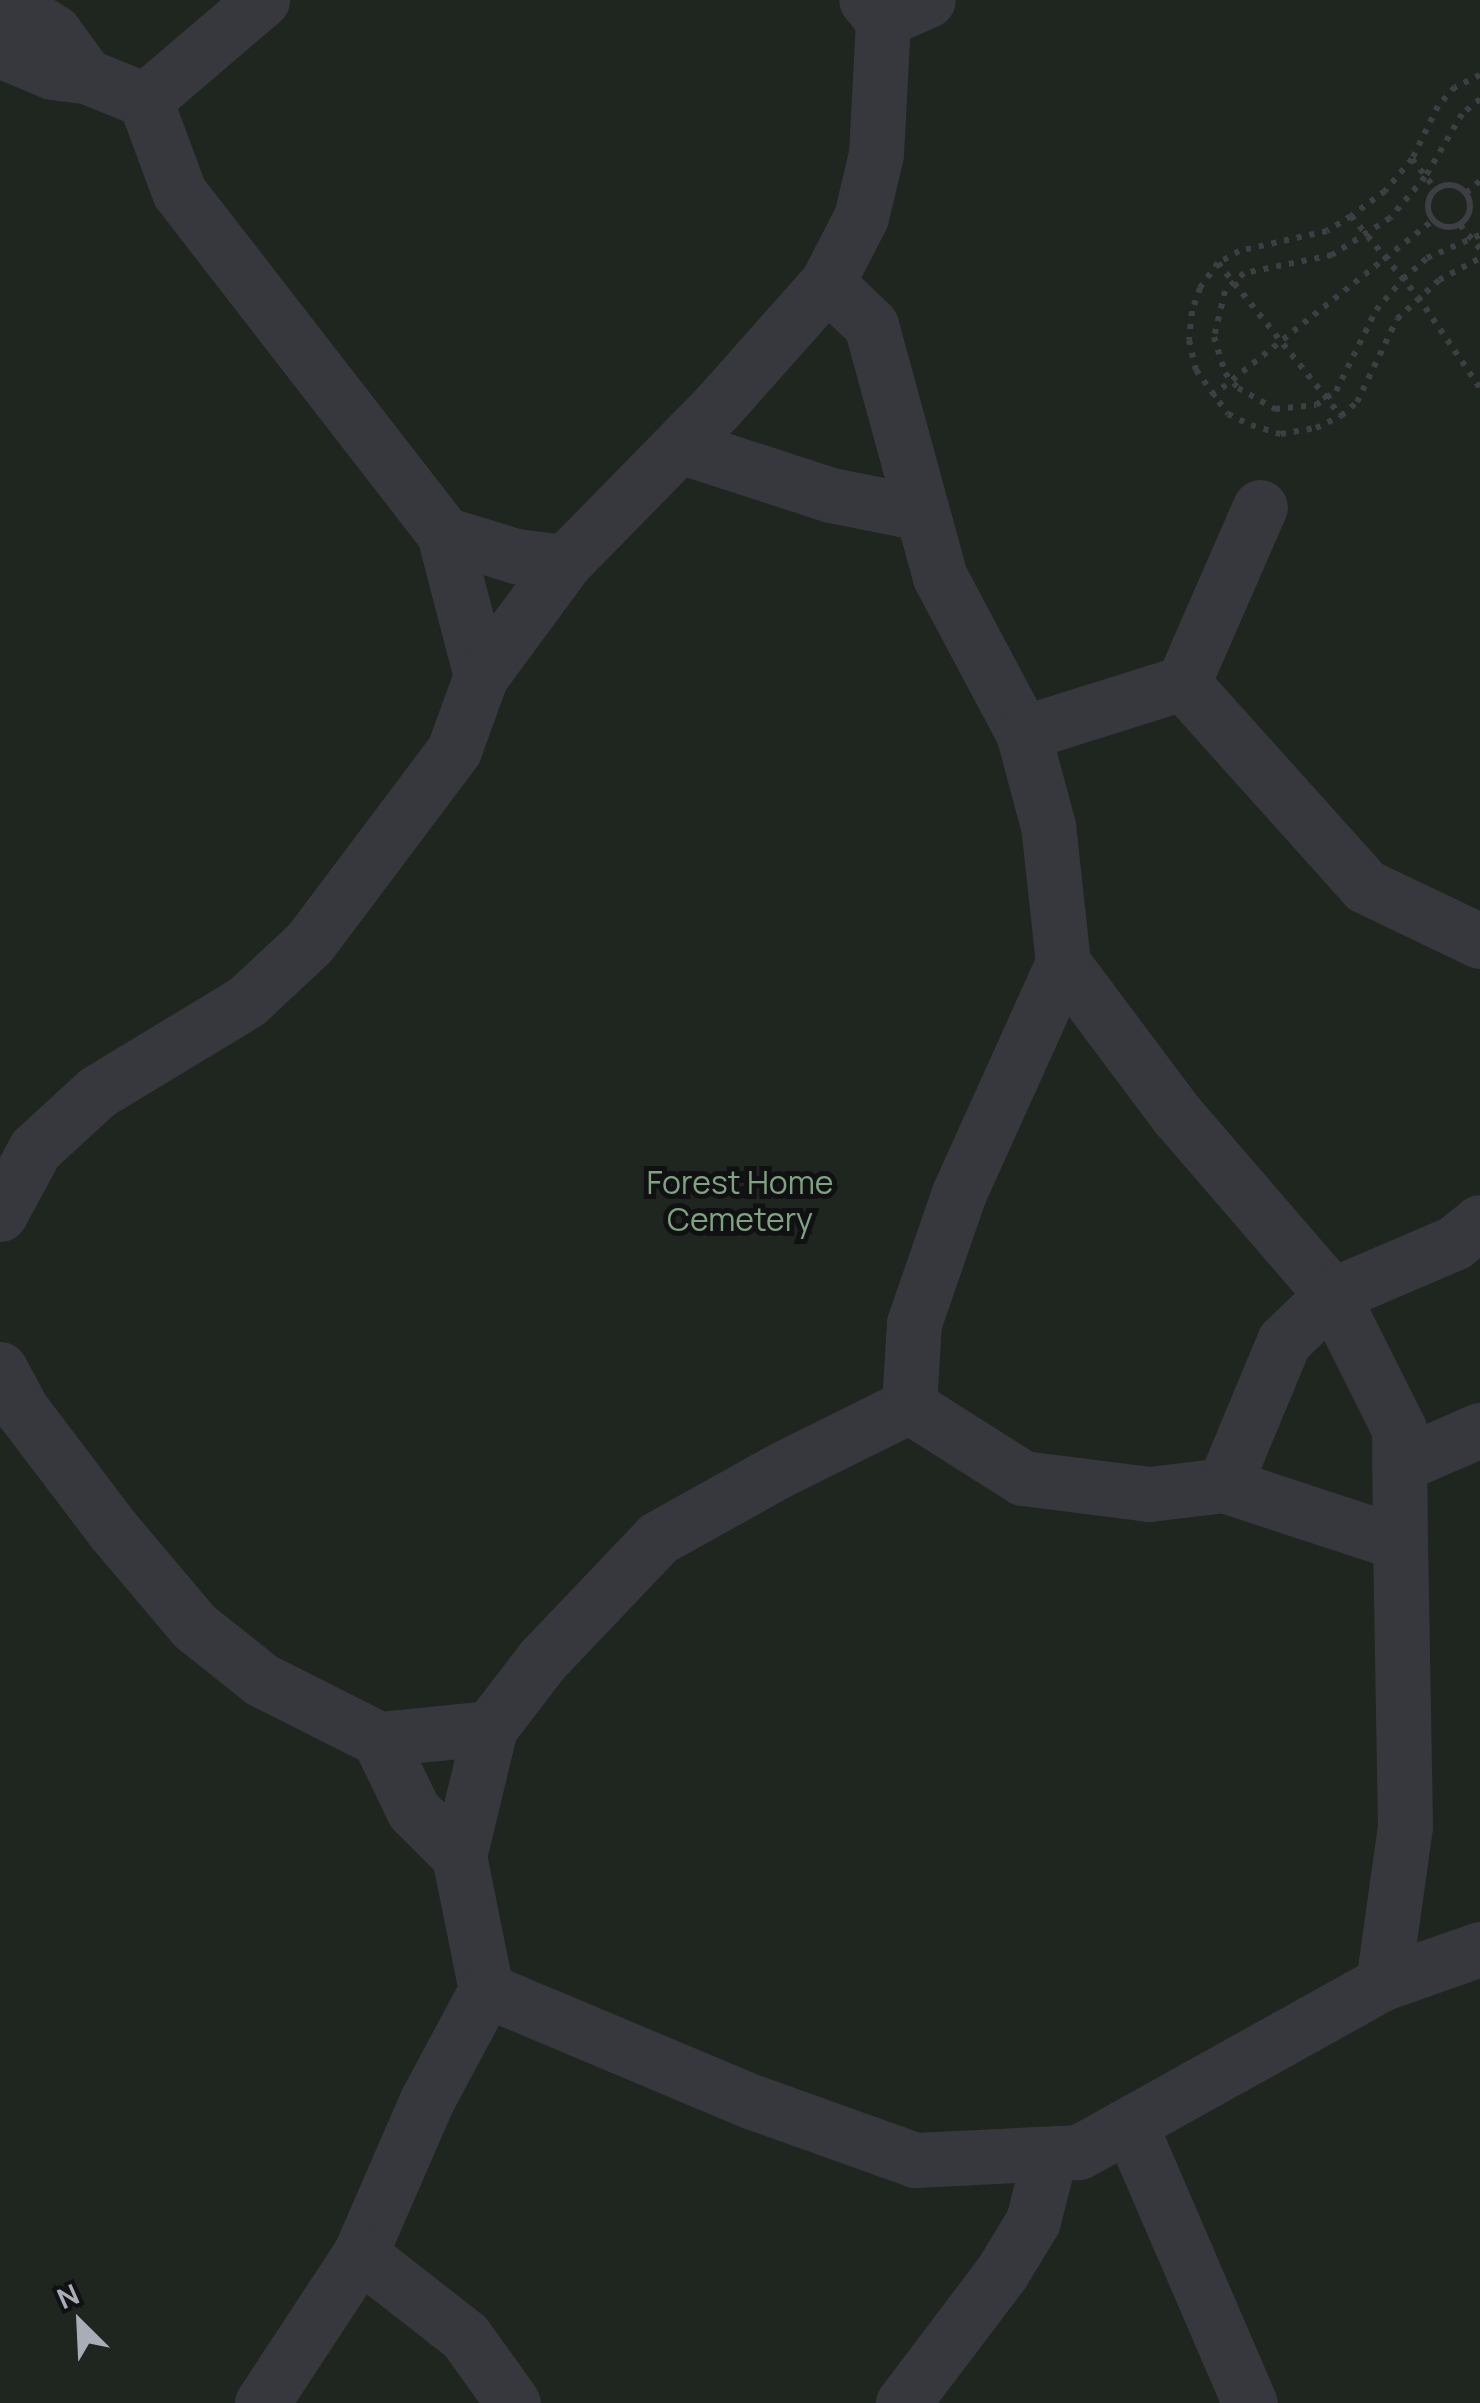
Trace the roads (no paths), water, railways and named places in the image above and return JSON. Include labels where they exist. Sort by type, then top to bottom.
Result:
[{"type":"lane","points":[[4,0],[54,32],[86,76]]},
{"type":"lane","points":[[146,100],[262,0]]},
{"type":"lane","points":[[0,1214],[35,1149],[97,1092],[247,1001],[310,942],[454,750],[481,676],[565,562],[680,446],[826,283],[861,217],[876,154],[892,7]]},
{"type":"lane","points":[[0,50],[52,72],[86,76],[146,100],[179,192],[444,534],[481,676]]},
{"type":"lane","points":[[826,283],[871,325],[940,576],[1023,733],[1048,826],[1063,963],[1176,1114],[1332,1294],[1399,1429],[1405,1826],[1383,1983]]},
{"type":"lane","points":[[680,446],[830,495],[921,513]]},
{"type":"lane","points":[[1023,733],[1183,683],[1260,507]]},
{"type":"lane","points":[[444,534],[516,556],[565,562]]},
{"type":"lane","points":[[1183,683],[1365,886],[1480,942]]},
{"type":"lane","points":[[909,1406],[914,1323],[959,1192],[1063,963]]},
{"type":"lane","points":[[1224,1485],[1284,1341],[1332,1294],[1454,1243],[1480,1222]]},
{"type":"lane","points":[[0,1369],[22,1410],[113,1530],[194,1626],[262,1680],[379,1738],[490,1728]]},
{"type":"lane","points":[[909,1406],[1023,1478],[1150,1494],[1224,1485],[1400,1543]]},
{"type":"lane","points":[[262,2403],[360,2254],[427,2100],[486,1990],[459,1856],[490,1728],[542,1660],[658,1538],[784,1468],[909,1406]]},
{"type":"lane","points":[[1400,1465],[1480,1430]]},
{"type":"lane","points":[[379,1738],[413,1810],[459,1856]]},
{"type":"lane","points":[[486,1990],[753,2102],[916,2160],[1078,2152],[1383,1983],[1480,1950]]},
{"type":"lane","points":[[1130,2124],[1250,2403]]},
{"type":"lane","points":[[903,2403],[1002,2272],[1033,2221],[1050,2154]]},
{"type":"lane","points":[[360,2254],[465,2336],[513,2403]]},
{"type":"park label","name":"Forest Home Cemetery","points":[[740,1202]]}]
